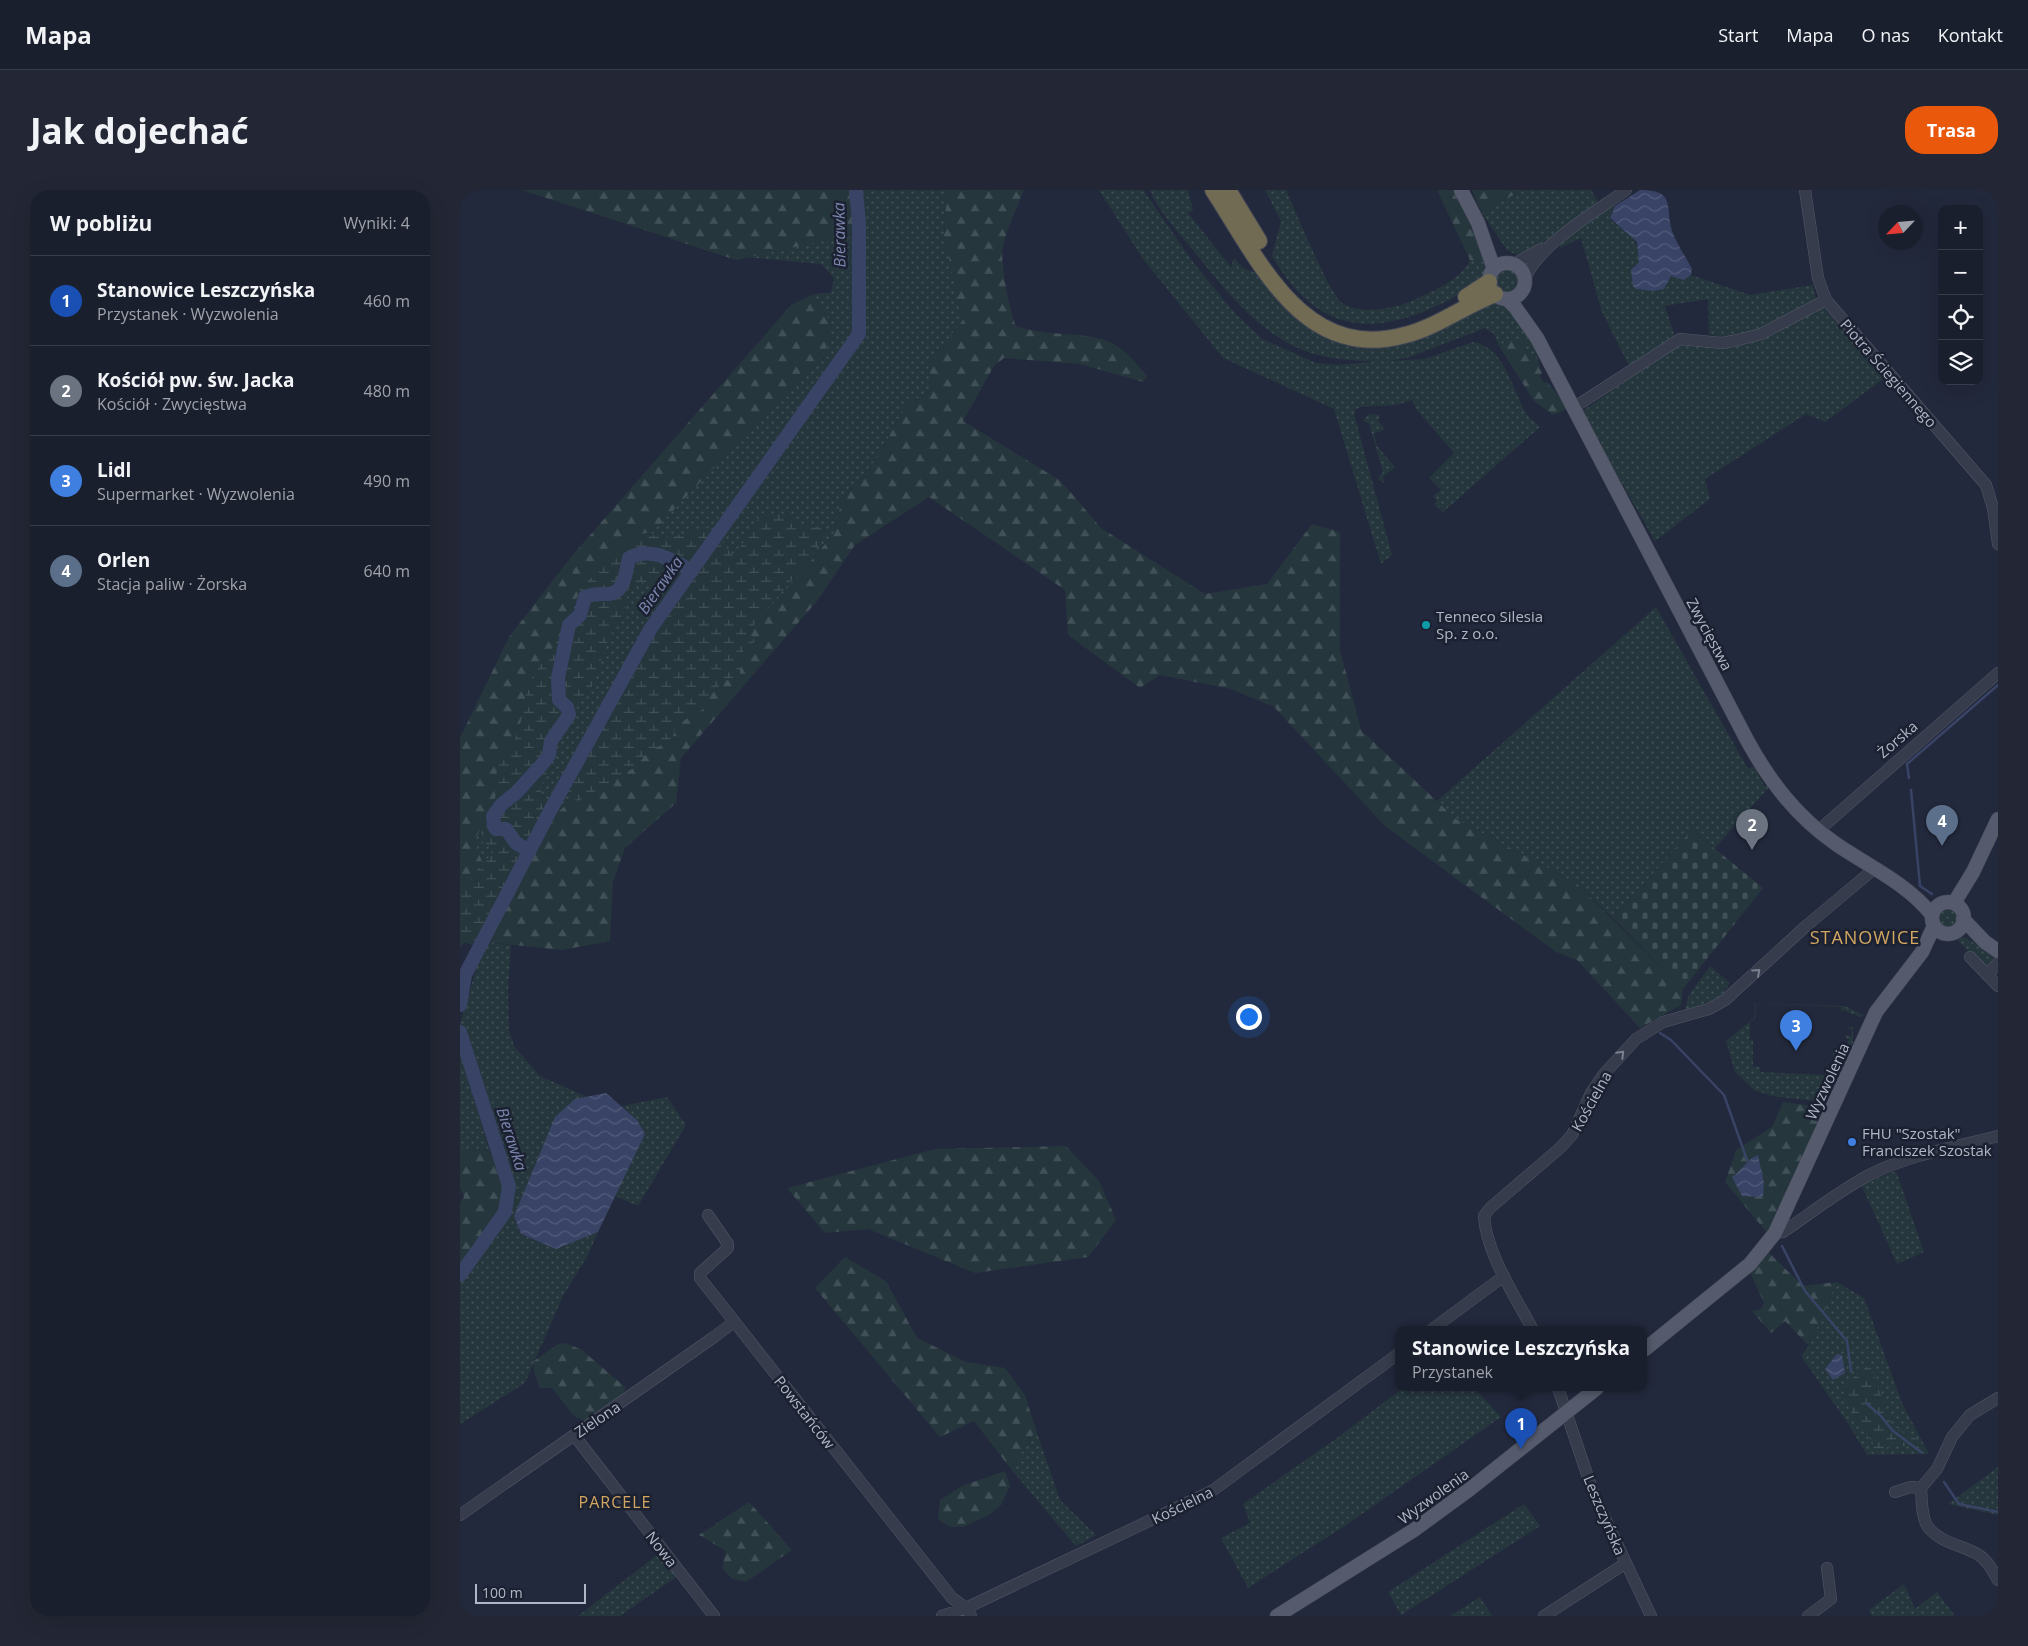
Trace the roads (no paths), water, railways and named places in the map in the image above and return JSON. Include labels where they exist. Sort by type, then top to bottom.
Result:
[{"type":"highway","points":[[1213,190],[1281,293],[1306,318],[1330,331],[1364,339],[1393,338],[1429,327],[1496,286]]},
{"type":"highway","points":[[1228,190],[1290,288],[1311,309],[1341,324],[1370,329],[1397,327],[1426,317],[1456,302],[1496,286]]},
{"type":"main road","name":"Zwycięstwa","points":[[1461,190],[1478,223],[1499,254],[1522,271],[1524,303],[1537,338],[1757,758],[1787,802],[1818,831],[1998,951]]},
{"type":"main road","name":"Zwycięstwa","points":[[1478,223],[1496,286],[1516,308],[1537,338]]},
{"type":"main road","points":[[1511,264],[1496,286],[1516,297],[1524,285]]},
{"type":"main road","points":[[1948,918],[1973,872],[1998,819]]},
{"type":"main road","points":[[1948,918],[1998,838]]},
{"type":"main road","name":"Wyzwolenia","points":[[1647,1348],[1750,1264],[1775,1233],[1876,1012],[1948,918]]},
{"type":"main road","name":"Wyzwolenia","points":[[1277,1616],[1414,1530],[1470,1489],[1593,1391]]},
{"type":"street","points":[[1524,285],[1532,265],[1554,243],[1626,190]]},
{"type":"street","name":"Piotra Ściegiennego","points":[[1806,190],[1818,278],[1826,300],[1986,485],[1993,508],[1998,544]]},
{"type":"street","points":[[1511,264],[1554,243]]},
{"type":"street","points":[[1573,408],[1680,340],[1722,343],[1761,334],[1826,300]]},
{"type":"street","name":"Żorska","points":[[1818,831],[1998,673]]},
{"type":"street","name":"Kościelna","points":[[1504,1276],[1487,1233],[1484,1216],[1490,1208],[1572,1135],[1591,1094],[1603,1075],[1636,1039],[1663,1022],[1709,1009],[1725,1000],[1874,869]]},
{"type":"street","points":[[1970,956],[1998,986]]},
{"type":"street","points":[[1987,975],[1998,963]]},
{"type":"street","name":"Wyzwolenia","points":[[1775,1233],[1783,1232],[1841,1191],[1871,1174],[1917,1157],[1998,1136]]},
{"type":"street","name":"Powstańców","points":[[708,1215],[728,1244],[728,1248],[699,1275],[952,1598],[968,1612]]},
{"type":"street","points":[[1436,1326],[1504,1276],[1531,1326]]},
{"type":"street","name":"Zielona","points":[[460,1515],[734,1322]]},
{"type":"street","name":"Kościelna","points":[[942,1616],[968,1612],[1212,1491],[1395,1356]]},
{"type":"street","name":"Leszczyńska","points":[[1559,1391],[1594,1495],[1651,1616]]},
{"type":"street","points":[[1998,1398],[1970,1416],[1952,1437],[1937,1469],[1921,1488],[1924,1516],[1928,1527],[1941,1538],[1979,1555],[1988,1563],[1998,1580]]},
{"type":"street","name":"Nowa","points":[[574,1435],[714,1616]]},
{"type":"street","points":[[1895,1492],[1911,1488],[1921,1488]]},
{"type":"street","points":[[1544,1616],[1626,1563]]},
{"type":"street","points":[[1808,1616],[1831,1598],[1827,1568]]},
{"type":"water","points":[[1640,190],[1659,193],[1664,196],[1667,201],[1672,231],[1692,269],[1691,275],[1684,280],[1671,276],[1664,289],[1653,291],[1636,289],[1633,286],[1631,270],[1639,262],[1637,242],[1610,218],[1615,206]]},
{"type":"water","points":[[606,1093],[637,1120],[645,1134],[598,1232],[556,1249],[521,1234],[514,1216],[555,1117],[575,1099]]},
{"type":"water","points":[[1758,1155],[1764,1183],[1763,1197],[1742,1196],[1732,1177]]},
{"type":"water","points":[[1837,1354],[1842,1355],[1845,1373],[1833,1380],[1825,1369]]},
{"type":"waterway","name":"Bierawka","points":[[460,1005],[465,975],[551,809],[651,628],[859,334],[859,223],[856,190]]},
{"type":"waterway","points":[[529,851],[516,843],[506,829],[496,829],[493,816],[502,804],[516,793],[544,762],[549,755],[551,741],[569,715],[567,707],[559,700],[558,678],[569,625],[580,615],[585,597],[594,594],[614,593],[622,585],[629,558],[645,553],[662,556],[692,571]]},
{"type":"waterway","points":[[1909,778],[1907,764],[1998,685]]},
{"type":"waterway","points":[[1911,790],[1920,886],[1932,894]]},
{"type":"waterway","name":"Bierawka","points":[[460,1032],[509,1186],[505,1212],[460,1275]]},
{"type":"waterway","points":[[1660,1033],[1671,1040],[1724,1095],[1747,1160]]},
{"type":"waterway","points":[[1782,1246],[1805,1291],[1847,1341],[1851,1371]]},
{"type":"waterway","points":[[1866,1403],[1880,1415],[1893,1431],[1921,1452]]},
{"type":"waterway","points":[[1944,1482],[1959,1504],[1998,1512]]},
{"type":"place","name":"Tenneco Silesia Sp. z o.o.","points":[[1426,625]]},
{"type":"place","name":"Orlen","points":[[1942,846]]},
{"type":"place","name":"Kościół pw. św. Jacka","points":[[1752,850]]},
{"type":"place","name":"Lidl","points":[[1796,1051]]},
{"type":"place","name":"FHU \"Szostak\" Franciszek Szostak","points":[[1852,1142]]},
{"type":"place","name":"Stanowice Leszczyńska","points":[[1521,1449]]},
{"type":"district","name":"STANOWICE","points":[[1865,937]]},
{"type":"district","name":"PARCELE","points":[[615,1502]]}]
